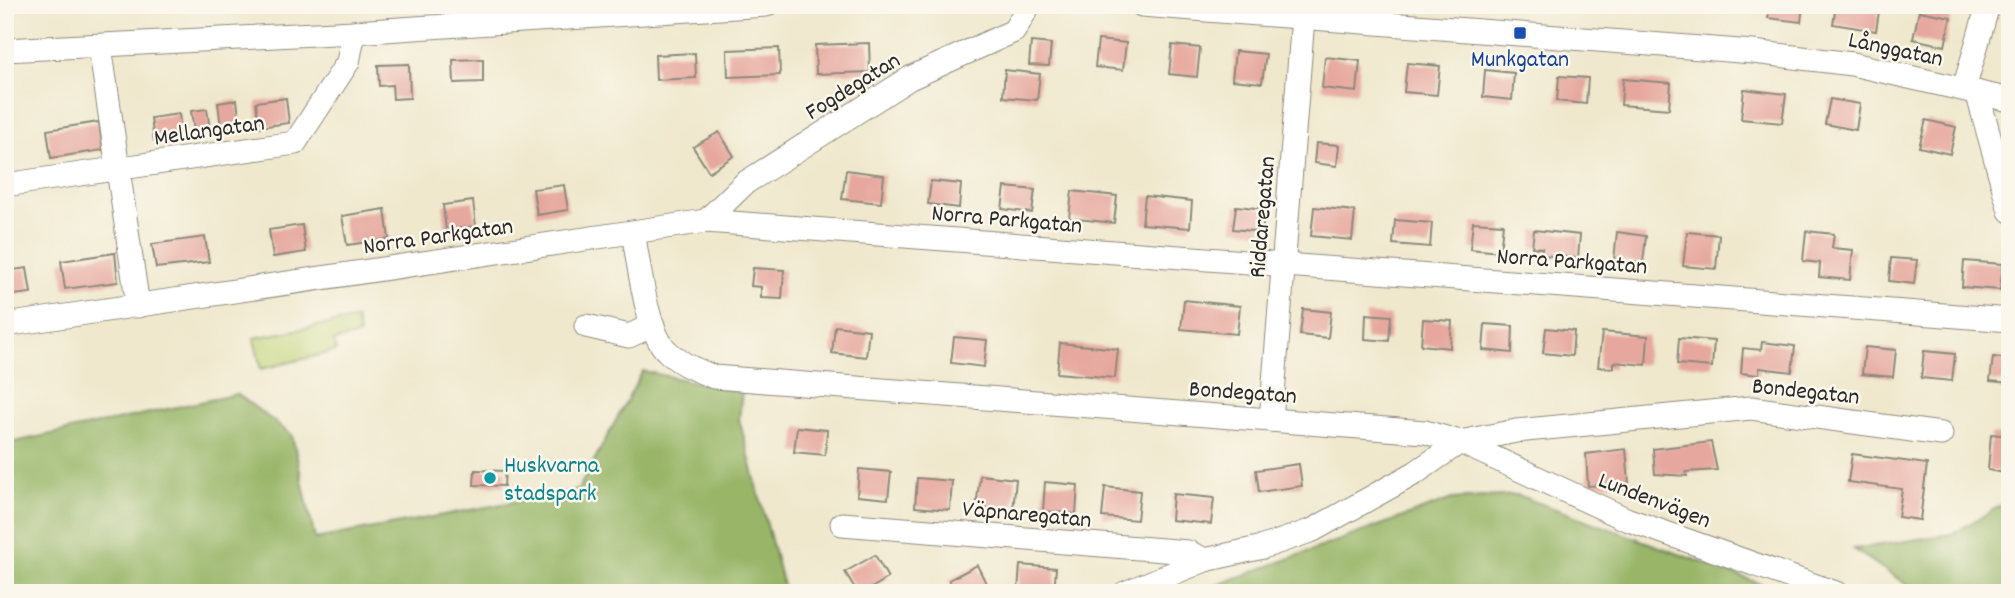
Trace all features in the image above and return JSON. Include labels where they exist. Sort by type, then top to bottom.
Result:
[{"type":"street","points":[[5,50],[354,32],[525,13],[766,5]]},
{"type":"street","name":"Fogdegatan","points":[[706,221],[745,183],[910,78],[1014,31],[1029,5]]},
{"type":"street","name":"Långgatan","points":[[1142,5],[1303,18],[1385,14],[1753,52],[1852,64],[2010,100]]},
{"type":"street","points":[[1988,5],[1970,91],[2010,211]]},
{"type":"street","name":"Riddaregatan","points":[[1271,420],[1303,18]]},
{"type":"street","name":"Mellangatan","points":[[5,185],[295,143],[348,62],[354,32]]},
{"type":"street","points":[[100,46],[138,306]]},
{"type":"street","name":"Norra Parkgatan","points":[[5,325],[706,221],[2010,320]]},
{"type":"street","name":"Bondegatan","points":[[632,233],[653,325],[665,350],[690,368],[714,377],[1425,432],[1460,442],[1516,431],[1751,408],[1941,434]]},
{"type":"street","points":[[586,326],[629,335],[653,325]]},
{"type":"street","name":"Väpnaregatan","points":[[1125,593],[1205,560],[1263,547],[1313,530],[1415,473],[1460,442]]},
{"type":"street","name":"Lundenvägen","points":[[1460,442],[1626,519],[1836,593]]},
{"type":"street","name":"Väpnaregatan","points":[[842,524],[1188,552],[1205,560]]},
{"type":"green space","points":[[356,319],[359,335],[334,341],[336,351],[261,369],[254,338]]},
{"type":"green space","points":[[643,371],[742,392],[739,419],[785,593],[5,593],[5,444],[237,394],[292,435],[315,539],[578,490]]},
{"type":"green space","points":[[1517,495],[1786,593],[1195,593],[1452,499]]},
{"type":"green space","points":[[2010,500],[2010,593],[1919,593],[1854,549],[1952,534]]},
{"type":"building","points":[[1688,5],[1733,5],[1733,13],[1688,10]]},
{"type":"building","points":[[1770,5],[1803,5],[1801,22],[1768,18]]},
{"type":"building","points":[[1836,5],[1880,5],[1876,31],[1833,24]]},
{"type":"building","points":[[1919,11],[1951,17],[1945,46],[1913,39]]},
{"type":"building","points":[[1098,40],[1126,43],[1123,70],[1095,67]]},
{"type":"building","points":[[1031,42],[1051,44],[1049,66],[1029,65]]},
{"type":"building","points":[[869,43],[870,72],[816,74],[815,45]]},
{"type":"building","points":[[1172,45],[1200,48],[1197,77],[1169,74]]},
{"type":"building","points":[[779,48],[780,75],[728,77],[727,50]]},
{"type":"building","points":[[1235,51],[1266,54],[1262,83],[1232,80]]},
{"type":"building","points":[[695,53],[696,78],[656,80],[655,55]]},
{"type":"building","points":[[1325,57],[1360,61],[1357,92],[1322,88]]},
{"type":"building","points":[[483,59],[483,82],[454,83],[453,60]]},
{"type":"building","points":[[1407,63],[1440,66],[1437,95],[1404,92]]},
{"type":"building","points":[[409,64],[410,98],[393,99],[392,85],[379,86],[378,65]]},
{"type":"building","points":[[1005,70],[1040,74],[1037,100],[1003,97]]},
{"type":"building","points":[[1485,70],[1514,73],[1512,100],[1483,97]]},
{"type":"building","points":[[1559,76],[1588,78],[1586,104],[1557,101]]},
{"type":"building","points":[[1623,79],[1671,83],[1669,109],[1621,105]]},
{"type":"building","points":[[1744,89],[1786,94],[1782,123],[1741,119]]},
{"type":"building","points":[[286,98],[289,123],[259,127],[256,102]]},
{"type":"building","points":[[1830,99],[1860,104],[1856,130],[1825,124]]},
{"type":"building","points":[[237,100],[240,125],[221,127],[218,103]]},
{"type":"building","points":[[207,109],[210,129],[194,131],[191,111]]},
{"type":"building","points":[[179,114],[182,138],[154,141],[151,118]]},
{"type":"building","points":[[1926,120],[1956,127],[1950,154],[1919,147]]},
{"type":"building","points":[[99,122],[103,150],[51,158],[47,130]]},
{"type":"building","points":[[719,132],[734,156],[709,172],[693,147]]},
{"type":"building","points":[[1316,143],[1339,145],[1337,166],[1314,163]]},
{"type":"building","points":[[5,145],[9,163],[5,163]]},
{"type":"building","points":[[846,170],[884,175],[881,203],[842,199]]},
{"type":"building","points":[[931,181],[961,184],[959,208],[928,204]]},
{"type":"building","points":[[564,185],[568,210],[537,215],[533,189]]},
{"type":"building","points":[[1005,187],[1035,190],[1032,213],[1002,209]]},
{"type":"building","points":[[1072,191],[1117,196],[1114,223],[1069,218]]},
{"type":"building","points":[[1145,196],[1192,201],[1190,228],[1142,224]]},
{"type":"building","points":[[473,201],[476,226],[446,230],[443,205]]},
{"type":"building","points":[[1236,206],[1265,209],[1262,232],[1233,229]]},
{"type":"building","points":[[1314,207],[1355,211],[1352,240],[1311,236]]},
{"type":"building","points":[[385,209],[389,239],[347,245],[342,216]]},
{"type":"building","points":[[1395,220],[1432,223],[1430,247],[1393,244]]},
{"type":"building","points":[[1473,222],[1503,224],[1500,252],[1470,249]]},
{"type":"building","points":[[302,225],[306,252],[273,257],[269,230]]},
{"type":"building","points":[[1534,230],[1580,235],[1578,258],[1541,255],[1542,248],[1532,247]]},
{"type":"building","points":[[1806,231],[1834,234],[1832,248],[1853,250],[1850,280],[1819,277],[1820,263],[1803,261]]},
{"type":"building","points":[[1617,232],[1646,236],[1643,263],[1614,260]]},
{"type":"building","points":[[1687,232],[1719,235],[1716,269],[1683,266]]},
{"type":"building","points":[[205,237],[209,262],[156,268],[152,244]]},
{"type":"building","points":[[115,253],[118,282],[65,289],[61,261]]},
{"type":"building","points":[[1891,258],[1917,260],[1914,284],[1889,281]]},
{"type":"building","points":[[1964,261],[2003,264],[2000,290],[1962,287]]},
{"type":"building","points":[[27,268],[31,293],[5,296],[5,271]]},
{"type":"building","points":[[753,268],[784,270],[782,299],[761,298],[761,287],[751,286]]},
{"type":"building","points":[[1184,300],[1240,306],[1237,334],[1181,329]]},
{"type":"building","points":[[1303,309],[1331,312],[1328,338],[1300,335]]},
{"type":"building","points":[[1366,314],[1391,316],[1389,341],[1365,339]]},
{"type":"building","points":[[1423,319],[1452,321],[1450,348],[1421,345]]},
{"type":"building","points":[[1485,324],[1513,326],[1512,353],[1483,350]]},
{"type":"building","points":[[835,326],[869,330],[866,357],[832,353]]},
{"type":"building","points":[[1546,328],[1574,331],[1572,356],[1543,353]]},
{"type":"building","points":[[1602,332],[1648,336],[1646,365],[1614,362],[1614,368],[1598,367]]},
{"type":"building","points":[[954,337],[987,340],[984,367],[951,363]]},
{"type":"building","points":[[1679,338],[1714,341],[1712,367],[1677,364]]},
{"type":"building","points":[[1762,342],[1795,346],[1792,372],[1759,368],[1759,375],[1741,373],[1743,348],[1761,350]]},
{"type":"building","points":[[1060,343],[1118,349],[1115,378],[1057,373]]},
{"type":"building","points":[[1865,347],[1896,350],[1893,377],[1862,374]]},
{"type":"building","points":[[1924,351],[1955,354],[1952,381],[1921,378]]},
{"type":"building","points":[[1993,357],[2010,359],[2010,383],[1990,381]]},
{"type":"building","points":[[797,427],[827,430],[825,455],[794,452]]},
{"type":"building","points":[[1991,434],[2010,436],[2010,474],[1988,470]]},
{"type":"building","points":[[1711,442],[1717,470],[1686,472],[1687,476],[1655,474],[1653,449]]},
{"type":"building","points":[[1626,449],[1629,483],[1588,486],[1586,454]]},
{"type":"building","points":[[1852,454],[1927,464],[1920,520],[1898,517],[1902,489],[1848,482]]},
{"type":"building","points":[[1299,464],[1302,486],[1259,492],[1256,470]]},
{"type":"building","points":[[859,469],[891,472],[888,499],[857,496]]},
{"type":"building","name":"Huskvarna stadspark","points":[[475,470],[505,471],[504,486],[474,485]]},
{"type":"building","points":[[980,475],[1016,479],[1013,511],[976,508]]},
{"type":"building","points":[[917,478],[952,481],[950,510],[915,507]]},
{"type":"building","points":[[1045,482],[1078,485],[1076,514],[1043,511]]},
{"type":"building","points":[[1105,487],[1140,491],[1137,520],[1102,517]]},
{"type":"building","points":[[1173,494],[1214,498],[1211,524],[1171,520]]},
{"type":"building","points":[[875,555],[888,578],[863,593],[858,593],[845,572]]},
{"type":"building","points":[[977,565],[989,589],[982,593],[955,593],[949,580]]},
{"type":"building","points":[[1020,565],[1056,568],[1054,593],[1018,591]]},
{"type":"place","name":"Munkgatan","points":[[1520,33]]},
{"type":"place","name":"Huskvarna stadspark","points":[[490,478]]}]
